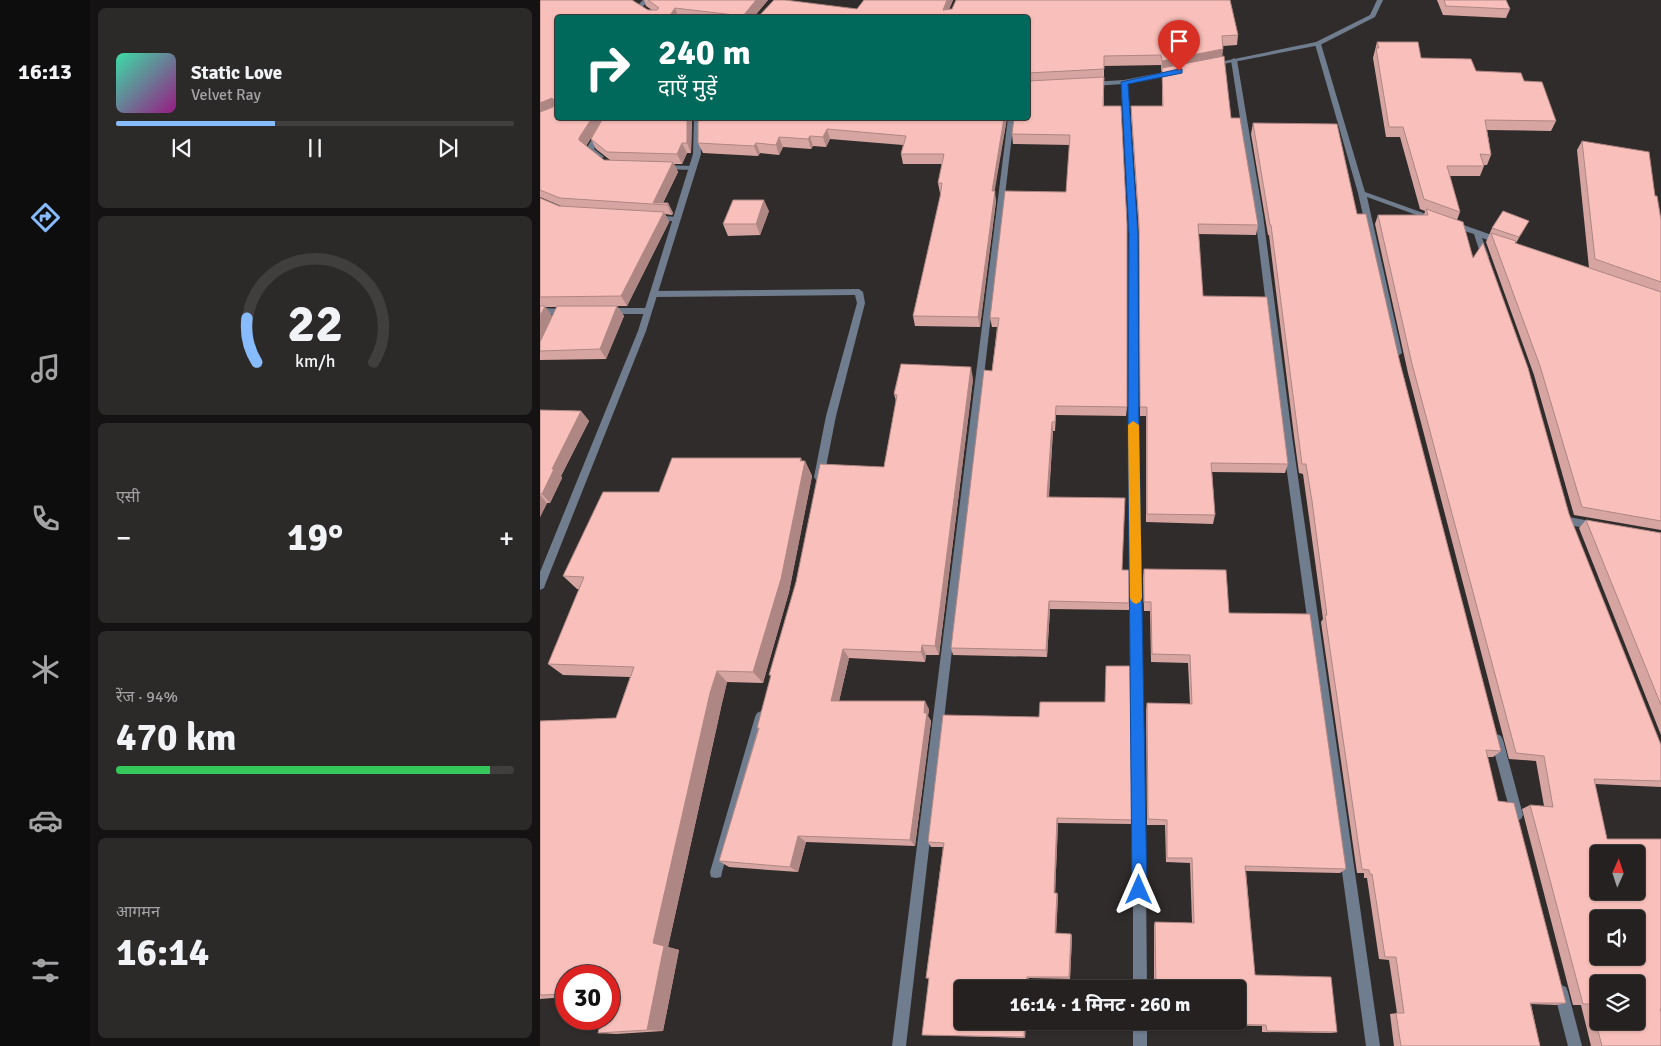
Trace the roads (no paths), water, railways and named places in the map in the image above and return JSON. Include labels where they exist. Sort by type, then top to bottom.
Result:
[{"type":"street","points":[[640,7],[647,0]]},
{"type":"street","points":[[1207,66],[1318,44],[1373,16],[1380,0]]},
{"type":"street","points":[[1318,44],[1362,193],[1400,363]]},
{"type":"street","points":[[1234,60],[1259,215],[1287,436],[1373,1046]]},
{"type":"street","points":[[1086,84],[1124,82],[1179,71]]},
{"type":"street","points":[[1124,82],[1133,234],[1133,438],[1139,771],[1140,980]]},
{"type":"street","points":[[603,160],[590,149],[607,120]]},
{"type":"street","points":[[540,585],[642,331],[697,154],[697,120]]},
{"type":"street","points":[[899,1046],[1011,120]]},
{"type":"street","points":[[656,167],[693,168]]},
{"type":"street","points":[[1362,193],[1504,243]]},
{"type":"street","points":[[640,216],[677,219]]},
{"type":"street","points":[[1477,233],[1489,269]]},
{"type":"street","points":[[653,294],[859,292],[861,303],[831,416],[818,484]]},
{"type":"street","points":[[540,311],[558,316],[579,312]]},
{"type":"street","points":[[599,311],[648,311]]},
{"type":"street","points":[[1569,522],[1608,528]]},
{"type":"street","points":[[716,872],[764,704]]},
{"type":"street","points":[[1495,730],[1519,826]]},
{"type":"street","points":[[1558,979],[1575,1046]]},
{"type":"street","points":[[1140,1030],[1140,1046]]}]
